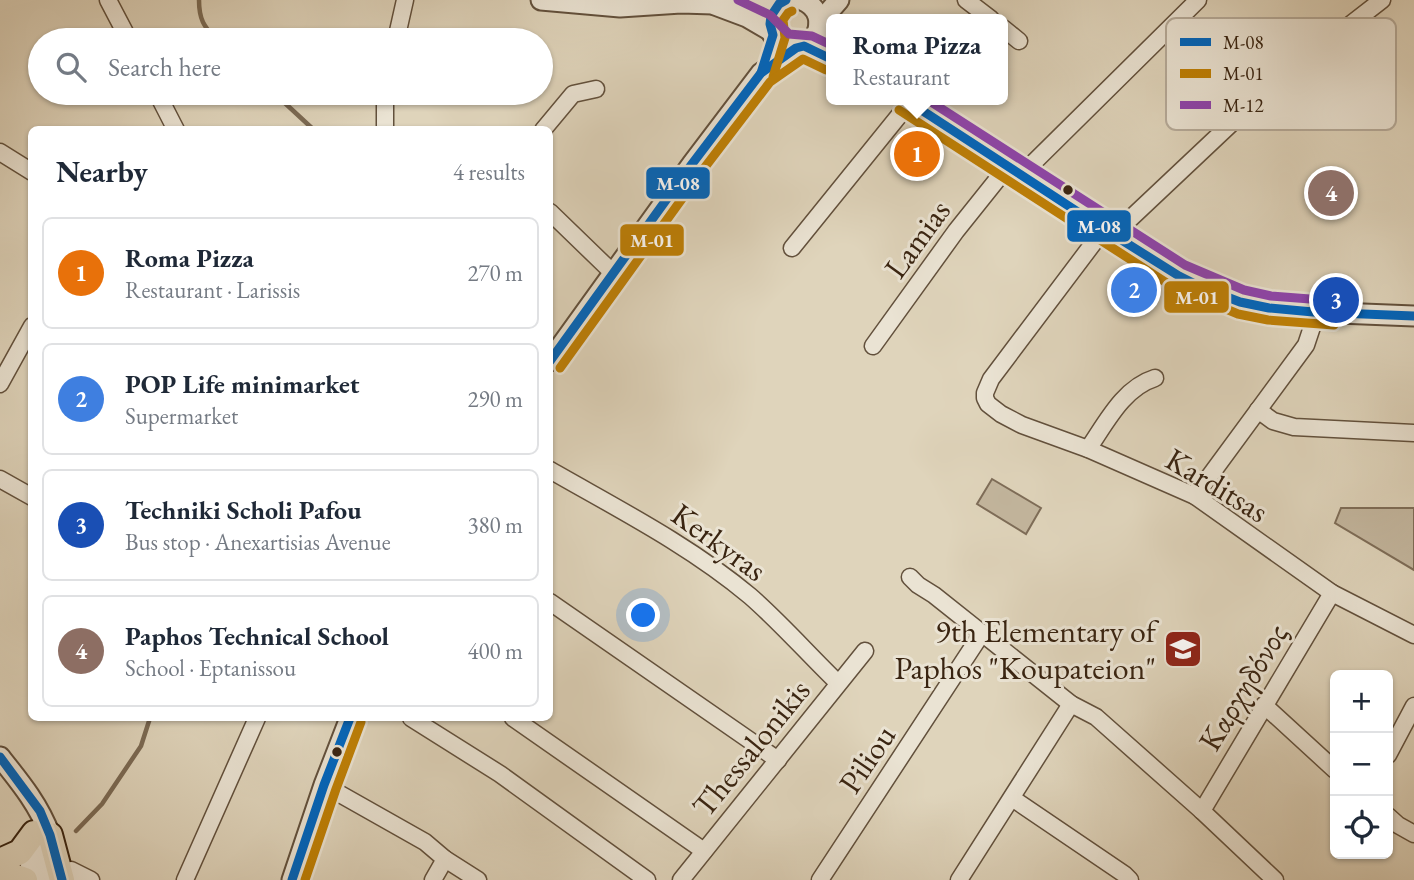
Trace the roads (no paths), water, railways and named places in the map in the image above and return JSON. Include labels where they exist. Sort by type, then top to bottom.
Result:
[{"type":"main road","points":[[0,861],[15,856],[42,834],[66,875]]},
{"type":"main road","points":[[0,871],[27,880]]},
{"type":"street","points":[[108,0],[123,28]]},
{"type":"street","points":[[399,28],[405,0]]},
{"type":"street","points":[[541,0],[620,7],[786,0]]},
{"type":"street","points":[[761,73],[772,33],[771,16],[786,0]]},
{"type":"street","points":[[553,357],[692,163],[761,73],[823,30],[816,10],[802,0]]},
{"type":"street","points":[[966,0],[984,14]]},
{"type":"street","name":"Lamias","points":[[1179,18],[1198,0]]},
{"type":"street","points":[[1359,18],[1382,0]]},
{"type":"street","points":[[713,5],[747,17],[772,33],[782,45],[800,47],[826,57]]},
{"type":"street","name":"Lamias","points":[[873,346],[956,231],[1015,171],[1166,30]]},
{"type":"street","points":[[1008,32],[1019,41]]},
{"type":"street","points":[[545,126],[573,94],[596,89]]},
{"type":"street","points":[[163,105],[174,126]]},
{"type":"street","points":[[384,126],[385,105]]},
{"type":"street","points":[[792,248],[905,105]]},
{"type":"street","points":[[914,105],[1179,276],[1240,302],[1313,312],[1414,316]]},
{"type":"street","points":[[1108,232],[1222,130]]},
{"type":"street","points":[[0,152],[28,170]]},
{"type":"street","points":[[553,215],[613,273]]},
{"type":"street","name":"Karditsas","points":[[1108,232],[990,379],[985,393],[988,404],[1019,424],[1088,449],[1195,496],[1332,593],[1414,635]]},
{"type":"street","points":[[1195,496],[1306,345],[1312,327],[1313,312]]},
{"type":"street","points":[[0,384],[28,333]]},
{"type":"street","points":[[1088,449],[1132,389],[1154,378]]},
{"type":"street","points":[[1258,410],[1273,421],[1294,427],[1414,433]]},
{"type":"street","name":"Kerkyras","points":[[553,472],[702,559],[751,597],[838,683]]},
{"type":"street","points":[[0,479],[28,495]]},
{"type":"street","points":[[911,577],[1071,705],[1096,717],[1202,810],[1275,880]]},
{"type":"street","name":"Καρχηδόνος","points":[[1202,810],[1332,593]]},
{"type":"street","points":[[553,604],[778,760]]},
{"type":"street","name":"Piliou","points":[[820,880],[982,634]]},
{"type":"street","name":"Thessalonikis","points":[[681,880],[865,652]]},
{"type":"street","points":[[959,880],[1071,705]]},
{"type":"street","points":[[1264,705],[1330,765]]},
{"type":"street","points":[[1393,746],[1414,706]]},
{"type":"street","points":[[186,880],[256,721]]},
{"type":"street","points":[[292,880],[349,721]]},
{"type":"street","points":[[416,721],[500,774],[648,880]]},
{"type":"street","points":[[517,721],[704,852]]},
{"type":"street","points":[[0,757],[35,803],[42,834],[45,880]]},
{"type":"street","points":[[324,785],[425,842],[445,859],[478,880]]},
{"type":"street","points":[[1012,798],[1130,880]]},
{"type":"street","points":[[1393,820],[1414,834]]},
{"type":"street","points":[[27,880],[42,834]]},
{"type":"street","points":[[433,880],[445,859]]},
{"type":"street","points":[[66,875],[90,880]]},
{"type":"waterway","points":[[199,0],[200,13],[206,28]]},
{"type":"waterway","points":[[287,105],[310,126]]},
{"type":"waterway","points":[[76,831],[102,804],[141,746],[149,721]]},
{"type":"place","name":"Roma Pizza","points":[[917,154]]},
{"type":"place","name":"Paphos Technical School","points":[[1331,193]]},
{"type":"place","name":"POP Life minimarket","points":[[1134,290]]},
{"type":"place","name":"Techniki Scholi Pafou","points":[[1336,300]]},
{"type":"place","name":"9th Elementary of Paphos \"Koupateion\"","points":[[1183,649]]}]
